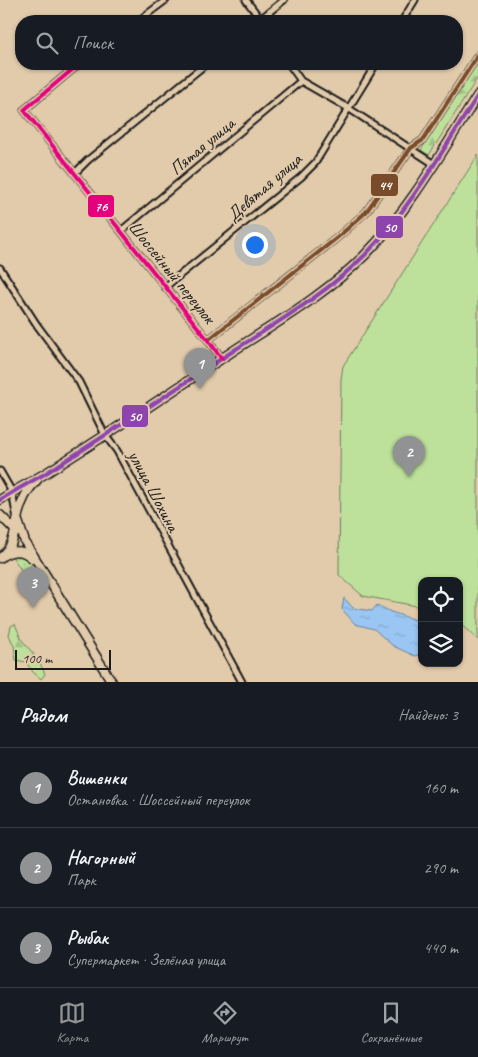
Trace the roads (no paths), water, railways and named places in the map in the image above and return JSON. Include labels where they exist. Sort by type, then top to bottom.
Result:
[{"type":"main road","points":[[0,500],[169,394],[320,294],[344,275],[365,255],[388,228],[434,164],[478,95]]},
{"type":"main road","points":[[1,557],[8,551],[11,544],[26,494],[32,485],[44,474]]},
{"type":"main road","points":[[0,515],[25,542],[112,682]]},
{"type":"main road","points":[[18,521],[25,542]]},
{"type":"main road","points":[[7,522],[12,534],[11,544]]},
{"type":"main road","points":[[1,557],[12,552],[25,552],[40,567]]},
{"type":"street","points":[[146,15],[166,0]]},
{"type":"street","points":[[246,0],[256,15]]},
{"type":"street","points":[[267,15],[284,0]]},
{"type":"street","points":[[406,15],[415,0]]},
{"type":"street","points":[[208,340],[338,237],[366,212],[411,148],[423,140],[478,55]]},
{"type":"street","name":"Шоссейный переулок","points":[[72,70],[24,110],[222,359]]},
{"type":"street","points":[[75,173],[88,160],[199,70]]},
{"type":"street","points":[[293,70],[300,81],[348,108],[434,164]]},
{"type":"street","name":"Девятая улица","points":[[165,288],[301,178],[315,163],[372,70]]},
{"type":"street","name":"Пятая улица","points":[[121,231],[300,81]]},
{"type":"street","name":"улица Шохина","points":[[0,268],[37,325],[78,382],[105,435],[117,451],[242,682]]},
{"type":"street","points":[[0,471],[12,492],[18,521]]},
{"type":"water","points":[[344,598],[353,608],[372,611],[377,605],[391,612],[418,621],[418,655],[415,656],[393,646],[374,629],[355,624],[342,609]]},
{"type":"place","name":"Вишенки","points":[[200,389]]},
{"type":"place","name":"Нагорный","points":[[409,477]]},
{"type":"place","name":"Рыбак","points":[[33,608]]}]
